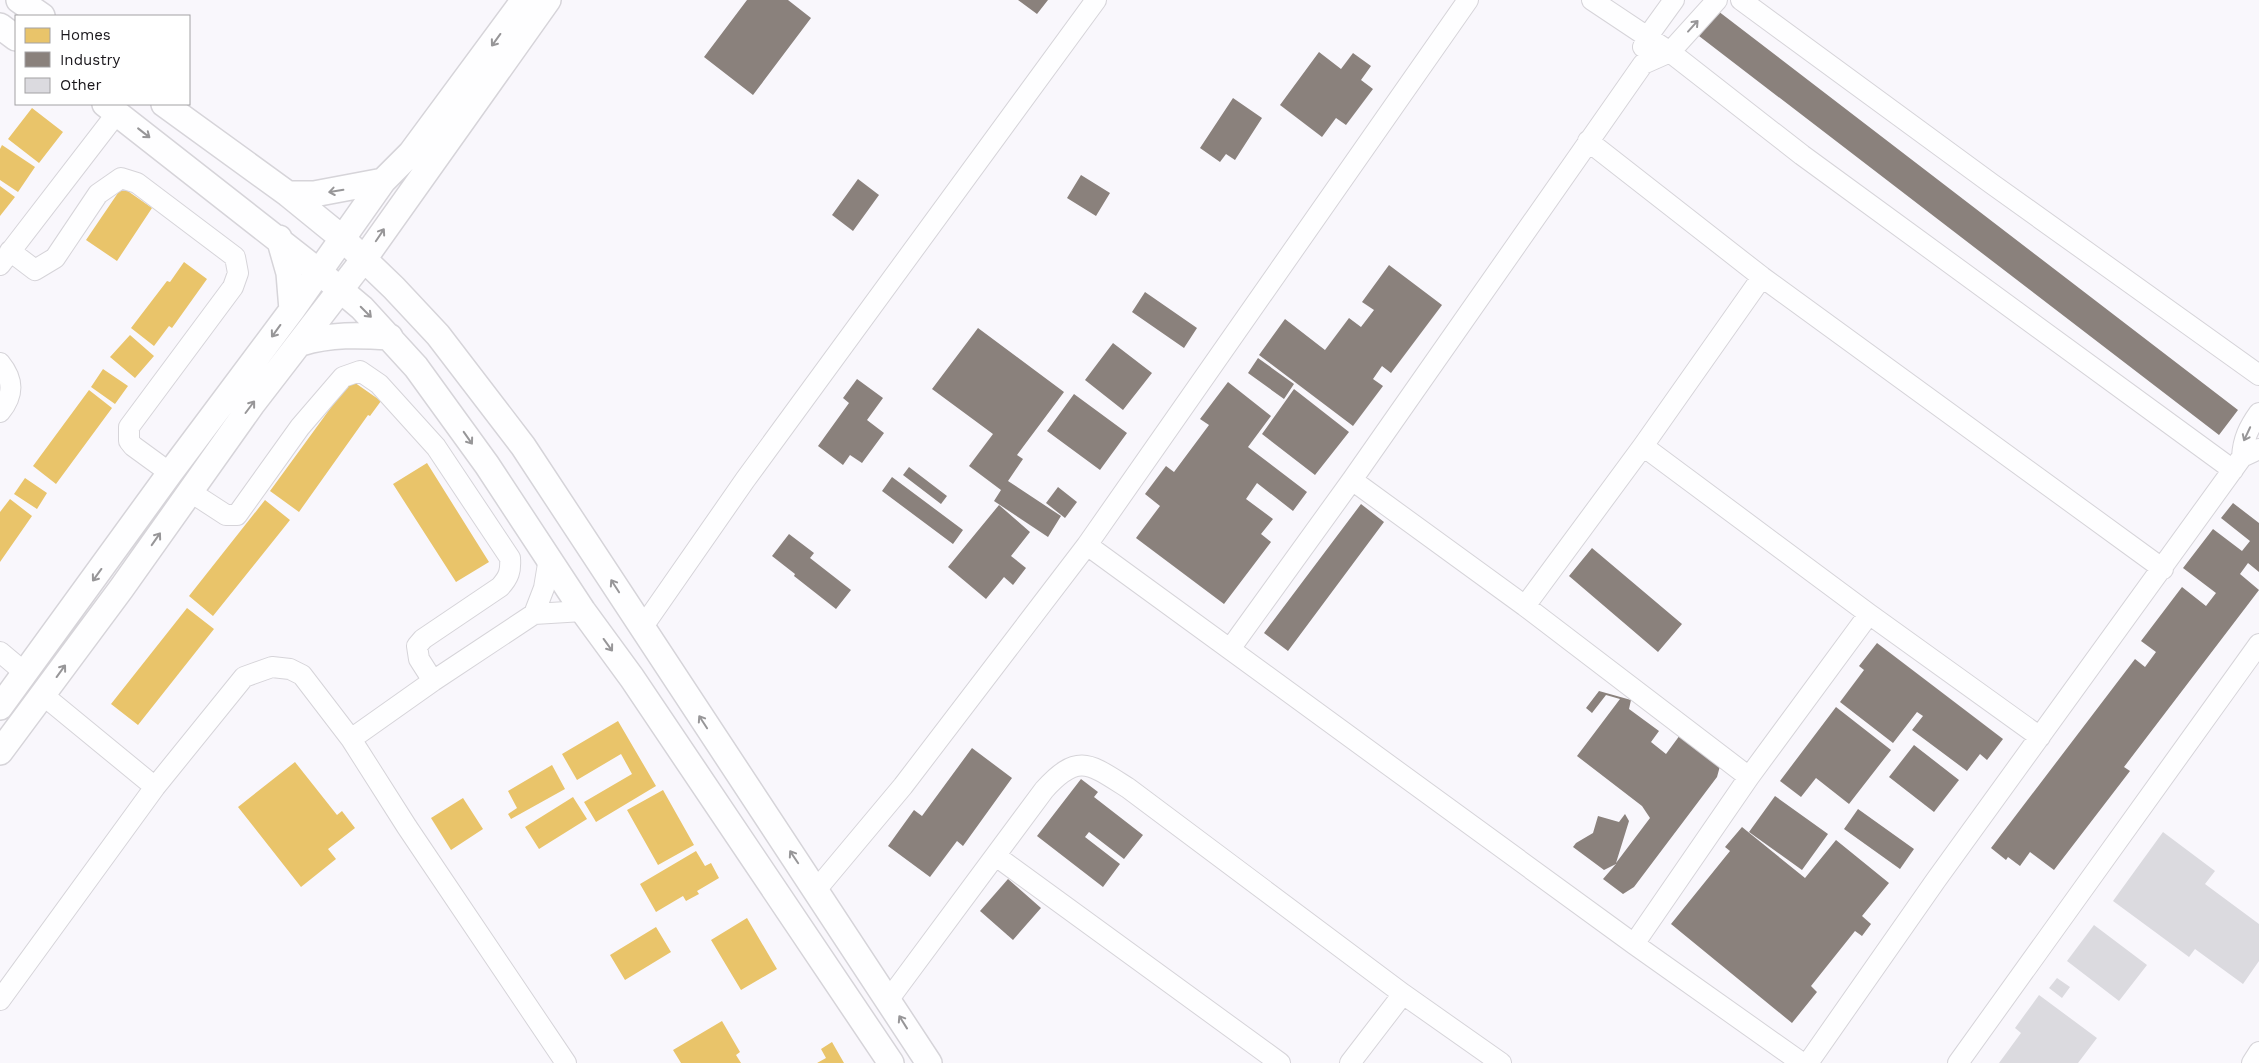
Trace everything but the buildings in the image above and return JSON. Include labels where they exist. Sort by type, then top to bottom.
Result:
[{"type":"street","points":[[19,0],[41,15]]},
{"type":"street","points":[[0,707],[170,473],[292,310],[383,181],[410,153],[524,0]]},
{"type":"street","points":[[0,752],[252,403],[301,343],[364,259],[548,0]]},
{"type":"street","points":[[642,628],[745,480],[1096,0]]},
{"type":"street","points":[[816,890],[903,786],[1088,545],[1468,0]]},
{"type":"street","points":[[1592,0],[1670,52],[1802,155],[2245,459]]},
{"type":"street","points":[[1643,64],[1643,48],[1648,36],[1674,0]]},
{"type":"street","points":[[1230,649],[1352,480],[1643,64],[1670,52],[1716,0]]},
{"type":"street","points":[[1741,0],[1984,178],[2259,374]]},
{"type":"street","points":[[0,26],[15,37]]},
{"type":"street","points":[[165,105],[288,194],[342,238],[394,288],[438,335],[523,446],[889,999],[929,1063]]},
{"type":"street","points":[[170,473],[133,446],[129,441],[129,427],[233,287],[238,273],[235,257],[136,182],[121,178],[98,194],[55,258],[35,270],[5,258],[111,108],[279,238],[362,308],[416,366],[448,408],[583,611],[632,678],[891,1063]]},
{"type":"street","points":[[1588,141],[1762,277],[2163,569]]},
{"type":"street","points":[[288,194],[314,194],[383,181]]},
{"type":"street","points":[[279,238],[289,273],[292,310]]},
{"type":"street","points":[[1525,606],[1643,446],[1762,277]]},
{"type":"street","points":[[301,343],[321,337],[347,335],[390,337]]},
{"type":"street","points":[[0,363],[7,371],[12,385],[9,401],[0,412]]},
{"type":"street","points":[[189,491],[226,515],[237,515],[300,427],[343,377],[360,371],[379,384],[436,447],[510,558],[511,570],[508,578],[500,587],[423,638],[417,646],[419,659],[433,681]]},
{"type":"street","points":[[1808,1063],[1936,880],[2245,459],[2244,438],[2259,413]]},
{"type":"street","points":[[1643,446],[1869,614],[2040,737]]},
{"type":"street","points":[[1352,480],[1525,606],[1749,777]]},
{"type":"street","points":[[1088,545],[1634,944],[1802,1063]]},
{"type":"street","points":[[534,614],[544,588],[548,558]]},
{"type":"street","points":[[351,739],[433,681],[534,614],[583,611]]},
{"type":"street","points":[[1634,944],[1749,777],[1869,614]]},
{"type":"street","points":[[1958,1063],[2259,644]]},
{"type":"street","points":[[0,652],[25,673]]},
{"type":"street","points":[[0,1000],[155,787],[244,677],[272,668],[290,669],[302,675],[351,739],[407,827],[566,1063]]},
{"type":"street","points":[[43,695],[155,787]]},
{"type":"street","points":[[889,999],[1044,790],[1058,775],[1069,768],[1082,765],[1094,766],[1128,788],[1403,994],[1500,1063]]},
{"type":"street","points":[[996,856],[1280,1063]]},
{"type":"street","points":[[1350,1063],[1403,994]]},
{"type":"street","points":[[2252,1063],[2259,1052]]}]
